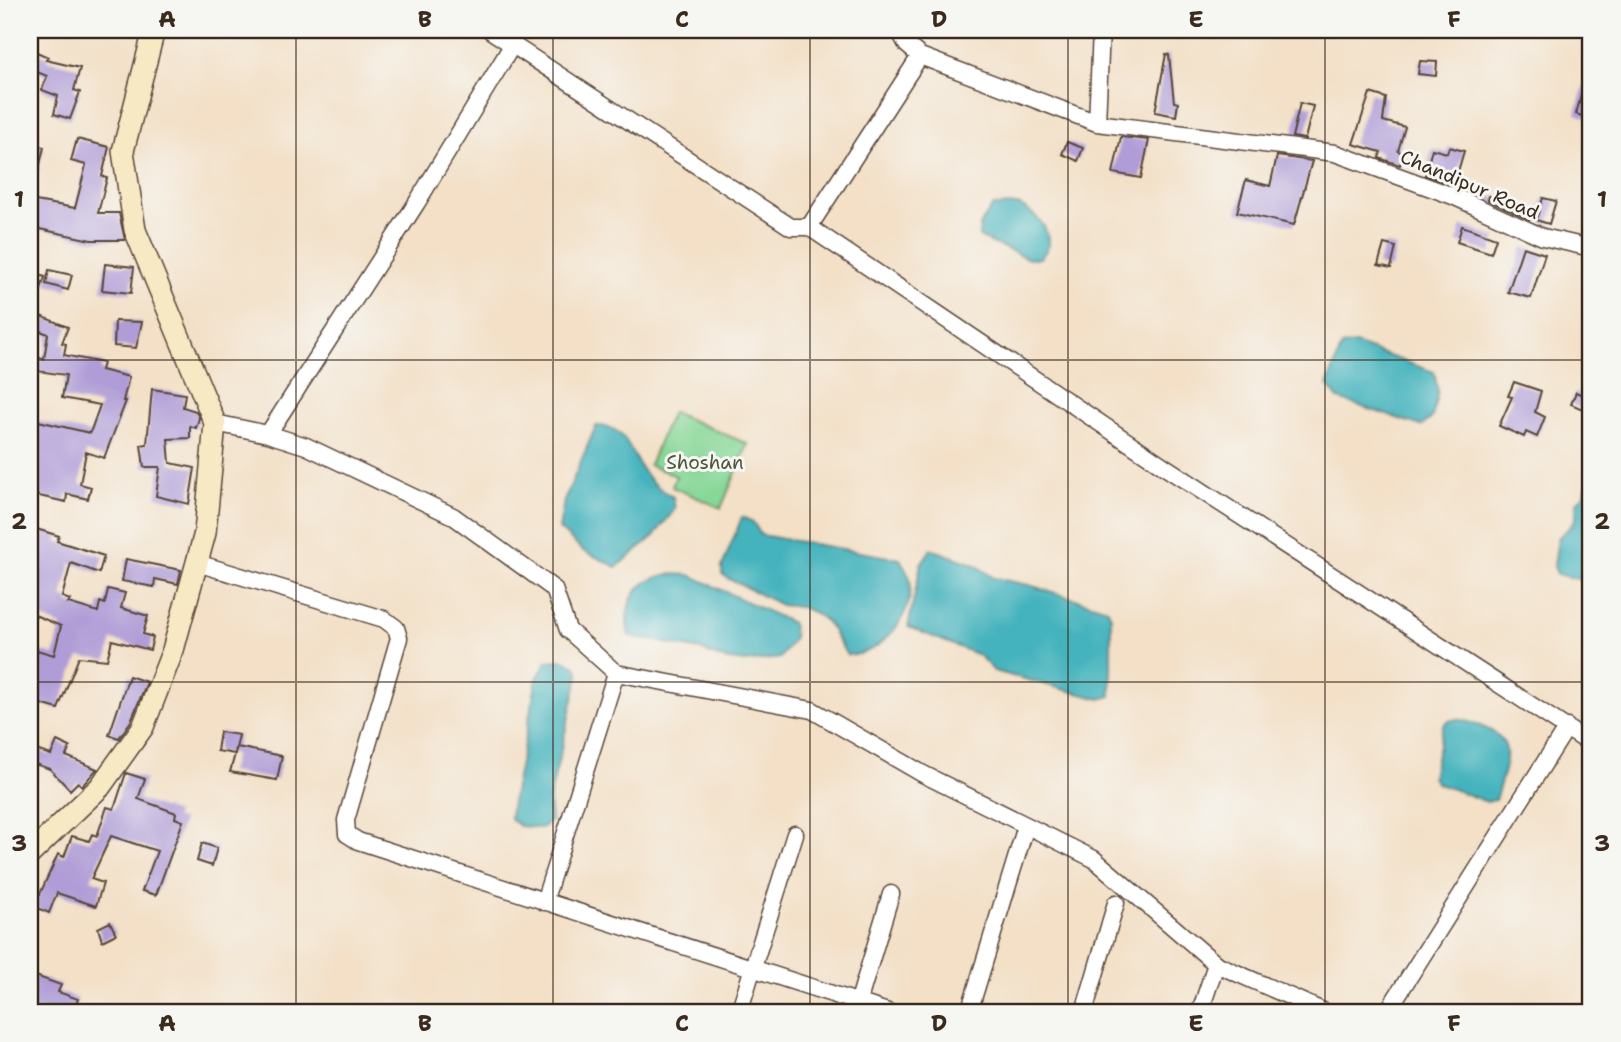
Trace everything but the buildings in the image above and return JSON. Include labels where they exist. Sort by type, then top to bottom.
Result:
[{"type":"main road","points":[[30,854],[100,787],[143,727],[173,650],[205,533],[215,423],[135,230],[122,151],[154,30]]},
{"type":"street","points":[[490,30],[791,227],[809,227],[1165,467],[1591,744]]},
{"type":"street","points":[[809,227],[920,56],[907,45],[899,30]]},
{"type":"street","points":[[1097,123],[1101,30]]},
{"type":"street","points":[[268,434],[416,204],[513,44]]},
{"type":"street","name":"Chandipur Road","points":[[920,56],[1097,123],[1335,153],[1453,196],[1543,237],[1591,248]]},
{"type":"street","points":[[215,423],[268,434],[306,446],[453,516],[554,589],[568,630],[615,673],[812,710],[923,774],[1094,859],[1216,964],[1325,1012]]},
{"type":"street","points":[[197,564],[384,619],[396,628],[399,638],[346,820],[347,834],[358,841],[753,969],[857,1007],[888,1012]]},
{"type":"street","points":[[544,902],[615,673]]},
{"type":"street","points":[[1387,1012],[1567,727]]},
{"type":"street","points":[[969,1012],[1026,827]]},
{"type":"street","points":[[739,1012],[795,834]]},
{"type":"street","points":[[857,1007],[891,894]]},
{"type":"street","points":[[1084,1012],[1116,903]]},
{"type":"street","points":[[1200,1012],[1216,964]]},
{"type":"green space","name":"Shoshan","points":[[672,412],[748,444],[721,508],[672,487],[676,476],[649,465]]},
{"type":"water","points":[[1019,205],[1037,217],[1047,233],[1048,248],[1040,258],[1029,259],[979,237],[980,225],[993,206]]},
{"type":"water","points":[[1355,344],[1434,372],[1438,391],[1432,418],[1421,426],[1338,399],[1327,385],[1342,346]]},
{"type":"water","points":[[596,426],[612,429],[623,437],[649,478],[673,497],[675,509],[653,537],[617,567],[583,551],[559,529],[564,501]]},
{"type":"water","points":[[1591,472],[1589,582],[1557,574],[1554,566],[1558,538],[1575,519],[1576,503],[1584,495]]},
{"type":"water","points":[[742,517],[753,522],[761,535],[900,559],[909,577],[910,592],[902,619],[883,641],[872,649],[847,655],[827,622],[815,613],[801,607],[781,605],[722,574],[722,567]]},
{"type":"water","points":[[931,549],[974,564],[994,578],[1029,585],[1108,609],[1111,617],[1111,696],[1100,699],[994,671],[979,655],[908,627],[921,564]]},
{"type":"water","points":[[671,574],[690,575],[792,623],[794,638],[780,658],[745,662],[629,636],[628,613],[634,594],[649,581]]},
{"type":"water","points":[[563,660],[576,666],[579,674],[549,800],[551,821],[541,828],[520,826],[510,819],[511,807],[537,679],[547,661]]},
{"type":"water","points":[[1458,719],[1491,731],[1505,746],[1505,767],[1495,800],[1487,802],[1436,783],[1432,777],[1443,726],[1448,721]]}]
